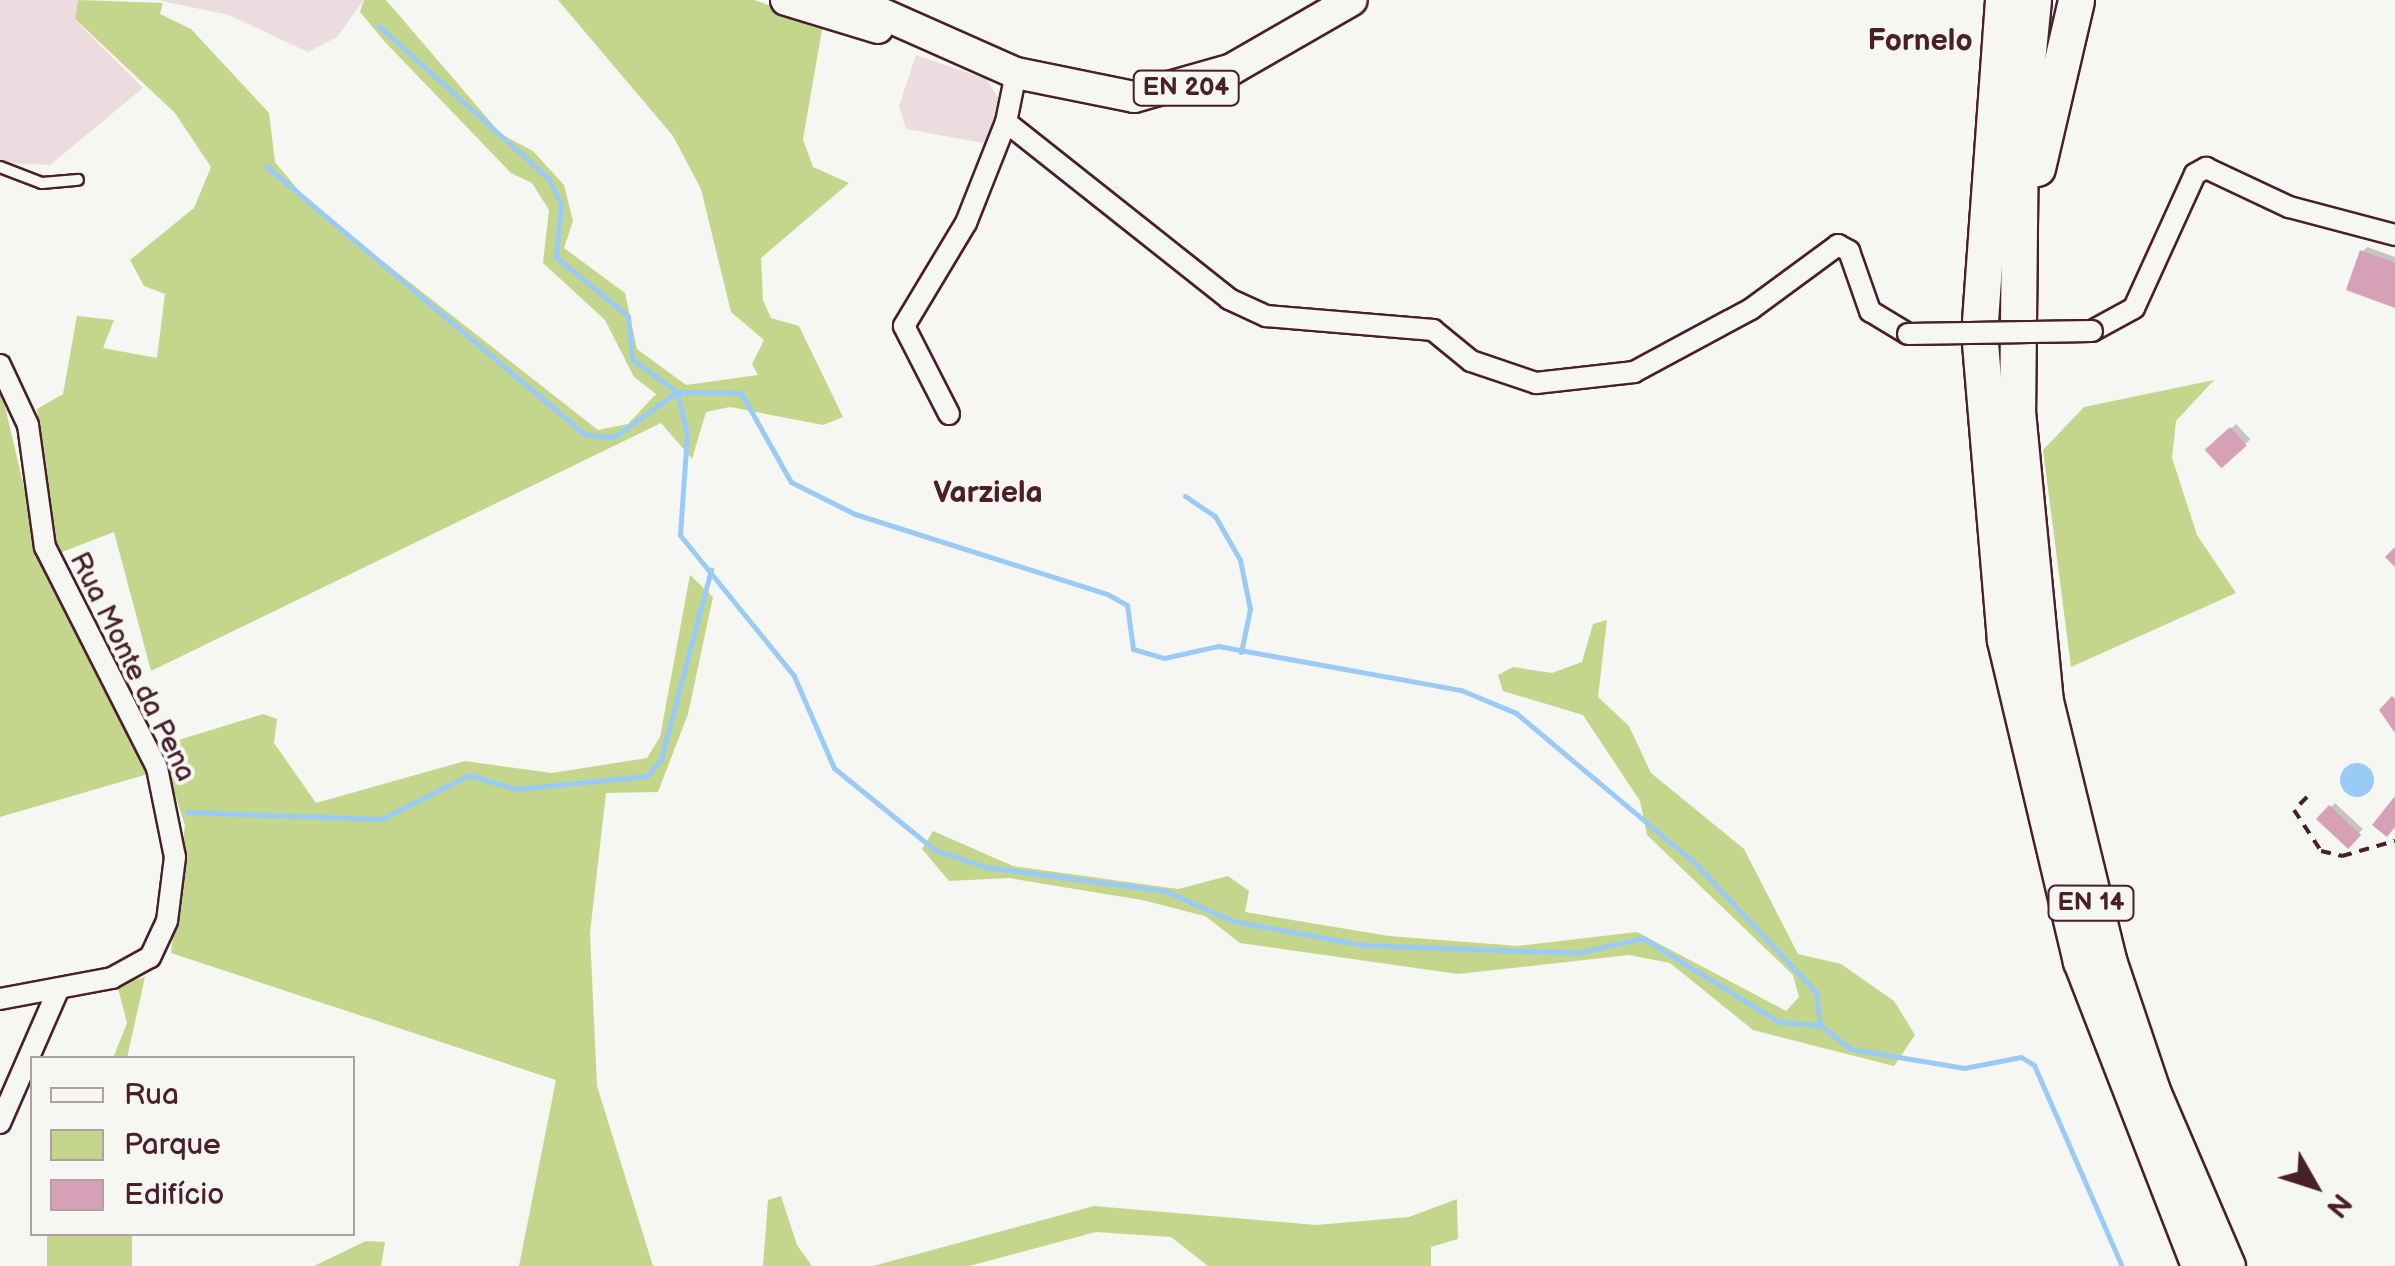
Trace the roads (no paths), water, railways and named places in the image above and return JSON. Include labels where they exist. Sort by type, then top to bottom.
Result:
[{"type":"highway","name":"EN 14","points":[[1988,0],[1982,426],[2013,691],[2081,961],[2199,1266]]},
{"type":"highway","name":"EN 14","points":[[1987,130],[2003,0]]},
{"type":"highway","name":"EN 14","points":[[2033,0],[2016,302],[2023,521],[2059,777],[2152,1091],[2227,1266]]},
{"type":"highway","name":"EN 14","points":[[2016,302],[2076,0]]},
{"type":"main road","name":"EN 204","points":[[786,0],[934,42],[1016,73],[1095,95],[1154,95],[1232,69],[1352,0]]},
{"type":"main road","name":"EN 204","points":[[852,0],[934,42]]},
{"type":"street","points":[[949,414],[904,326],[966,222],[1006,122],[1016,73]]},
{"type":"street","points":[[1006,122],[1229,299],[1266,316],[1433,330],[1471,361],[1536,382],[1634,372],[1751,309],[1838,245],[1849,251],[1870,310],[1908,334],[2092,332],[2134,308],[2195,174],[2206,168],[2288,207],[2395,235]]},
{"type":"street","name":"Rua Monte da Pena","points":[[0,365],[28,424],[52,566],[157,768],[175,856],[168,922],[150,957],[58,990],[0,999]]},
{"type":"street","points":[[0,1123],[58,990]]},
{"type":"lane","points":[[0,167],[42,183],[78,180]]},
{"type":"water","points":[[2357,763],[2369,768],[2374,780],[2369,792],[2357,797],[2345,792],[2340,780],[2345,768]]},
{"type":"waterway","points":[[379,26],[549,179],[561,204],[556,257],[628,316],[632,359],[677,392],[741,393],[791,482],[855,514],[1107,594],[1127,605],[1133,649],[1164,658],[1218,646],[1461,690],[1516,713],[1697,865],[1816,992],[1820,1025],[1851,1049],[1964,1068],[2021,1057],[2034,1065],[2122,1266]]},
{"type":"waterway","points":[[266,166],[586,435],[614,437],[677,392],[687,434],[680,535],[794,676],[834,768],[935,850],[986,867],[1165,891],[1233,921],[1363,945],[1577,953],[1643,938],[1779,1022],[1820,1025]]},
{"type":"waterway","points":[[1185,496],[1215,516],[1240,560],[1250,609],[1241,652]]},
{"type":"waterway","points":[[187,812],[381,819],[469,775],[516,789],[647,776],[661,759],[711,570]]},
{"type":"district","name":"Fornelo","points":[[1920,41]]},
{"type":"district","name":"Varziela","points":[[988,493]]}]
